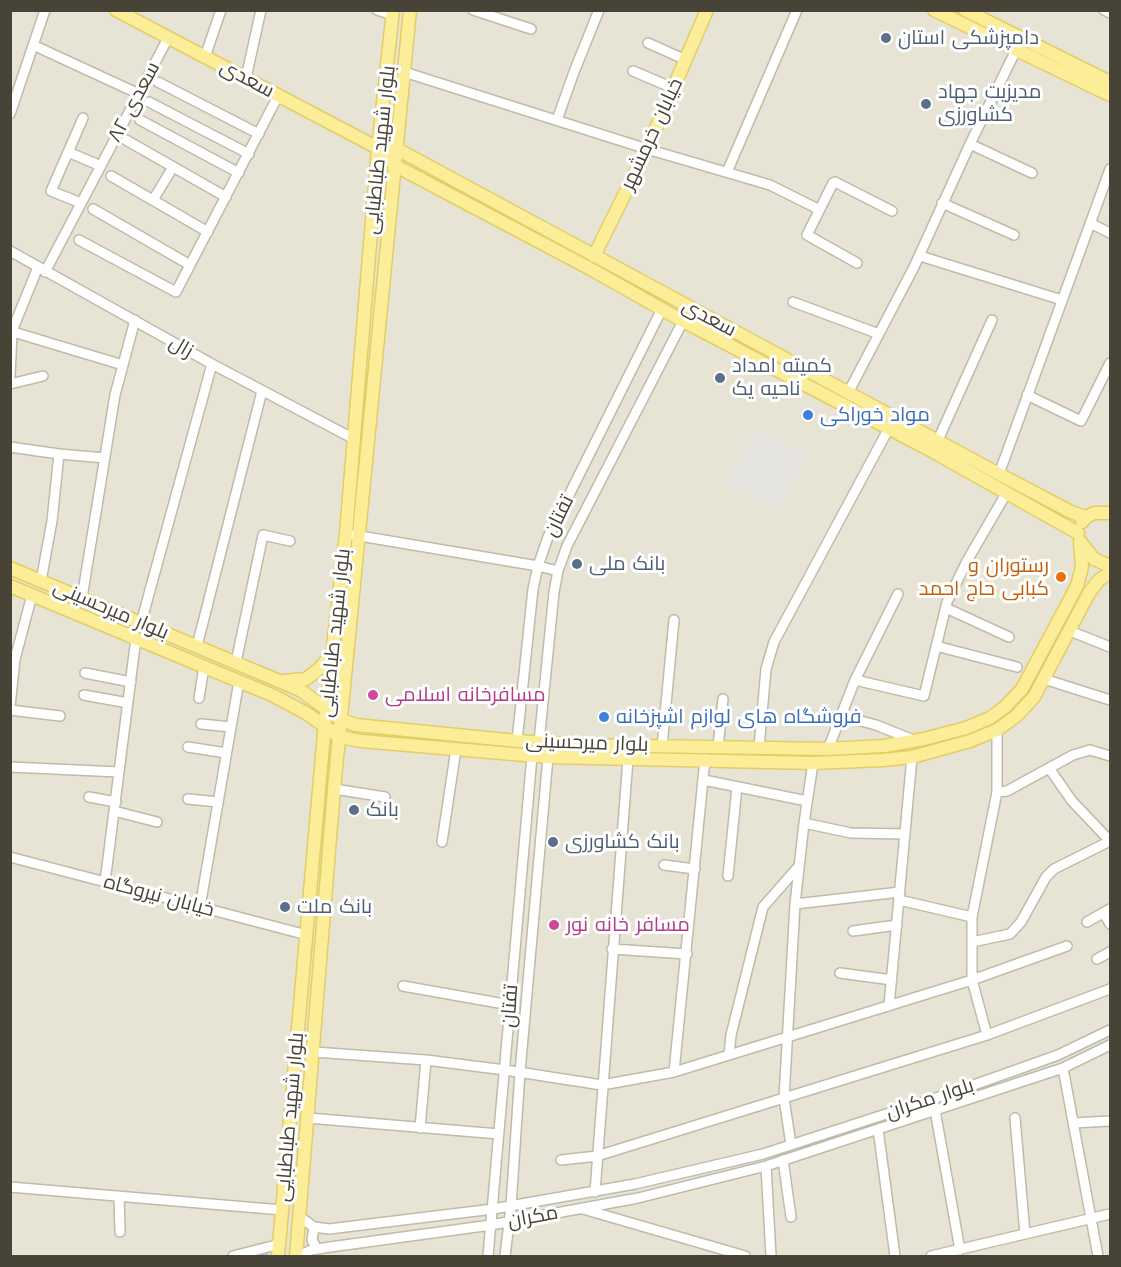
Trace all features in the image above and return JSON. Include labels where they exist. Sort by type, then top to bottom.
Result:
[{"type":"main road","name":"سعدی","points":[[116,10],[139,16],[168,38],[378,148],[396,166],[1007,492],[1079,537],[1094,559],[1110,566]]},
{"type":"main road","name":"بلوار شهید طباطبایی","points":[[279,1250],[333,651],[352,534],[396,166],[410,10]]},
{"type":"main road","points":[[934,10],[1110,95]]},
{"type":"main road","name":"خیابان خرمشهر","points":[[594,256],[647,149],[686,60],[702,12]]},
{"type":"main road","points":[[971,12],[1110,81]]},
{"type":"main road","name":"بلوار شهید طباطبایی","points":[[298,1257],[334,789],[342,720],[352,534],[354,439],[378,148],[393,13]]},
{"type":"main road","points":[[378,148],[397,149]]},
{"type":"main road","name":"سعدی","points":[[397,149],[999,474],[1071,512],[1086,517]]},
{"type":"main road","points":[[1079,537],[1080,524],[1086,517],[1108,510]]},
{"type":"main road","name":"بلوار میرحسینی","points":[[10,568],[300,690],[342,720],[356,725],[516,741],[828,749],[884,746],[916,741],[966,728],[990,718],[1005,707],[1022,689],[1077,586],[1082,567],[1079,537]]},
{"type":"main road","name":"بلوار میرحسینی","points":[[10,586],[239,681],[295,707],[340,737],[548,758],[705,759],[813,763],[912,757],[970,741],[997,730],[1015,717],[1034,698],[1089,593],[1099,580],[1110,573]]},
{"type":"main road","points":[[279,681],[306,679],[319,669],[333,651]]},
{"type":"main road","points":[[295,707],[302,702],[300,690]]},
{"type":"main road","points":[[433,747],[434,732]]},
{"type":"street","points":[[10,114],[13,99],[45,10]]},
{"type":"street","points":[[205,57],[221,10]]},
{"type":"street","points":[[246,78],[261,10]]},
{"type":"street","points":[[377,10],[393,13]]},
{"type":"street","points":[[472,10],[531,28]]},
{"type":"street","points":[[556,120],[599,10]]},
{"type":"street","points":[[727,172],[797,10]]},
{"type":"street","points":[[1104,10],[1110,13]]},
{"type":"street","name":"سعدی ۸۲","points":[[10,376],[11,331],[42,269],[81,203],[168,38]]},
{"type":"street","points":[[648,44],[686,60]]},
{"type":"street","points":[[33,45],[139,94]]},
{"type":"street","points":[[848,393],[920,256],[942,203],[1016,50]]},
{"type":"street","points":[[633,71],[673,88]]},
{"type":"street","points":[[405,72],[647,149],[770,185],[818,209]]},
{"type":"street","points":[[158,82],[260,134]]},
{"type":"street","points":[[79,240],[176,292],[278,96]]},
{"type":"street","points":[[149,102],[249,154]]},
{"type":"street","points":[[81,203],[51,191],[83,118]]},
{"type":"street","points":[[140,120],[239,173]]},
{"type":"street","points":[[126,140],[226,197]]},
{"type":"street","points":[[970,144],[1032,173]]},
{"type":"street","points":[[68,152],[101,166]]},
{"type":"street","points":[[153,200],[173,167]]},
{"type":"street","points":[[999,474],[1110,169]]},
{"type":"street","points":[[111,176],[208,232]]},
{"type":"street","points":[[857,263],[807,235],[832,183],[836,182],[892,211]]},
{"type":"street","points":[[942,203],[1014,235]]},
{"type":"street","points":[[93,209],[190,265]]},
{"type":"street","points":[[1090,223],[1110,233]]},
{"type":"street","name":"زال","points":[[10,251],[212,364],[354,439]]},
{"type":"street","points":[[920,256],[1062,300]]},
{"type":"street","points":[[793,302],[879,334]]},
{"type":"street","name":"تفتان","points":[[516,741],[533,589],[538,566],[548,537],[662,309]]},
{"type":"street","points":[[82,598],[115,395],[135,320]]},
{"type":"street","points":[[938,440],[992,320]]},
{"type":"street","name":"تفتان","points":[[539,742],[558,571],[567,546],[683,321]]},
{"type":"street","points":[[11,331],[123,365]]},
{"type":"street","points":[[1027,395],[1082,420],[1110,363]]},
{"type":"street","points":[[141,623],[212,364]]},
{"type":"street","points":[[10,384],[42,376]]},
{"type":"street","points":[[197,646],[262,391]]},
{"type":"street","points":[[759,747],[766,669],[774,642],[889,428]]},
{"type":"street","points":[[10,447],[105,458]]},
{"type":"street","points":[[41,581],[52,521],[59,454]]},
{"type":"street","points":[[855,680],[924,696],[946,608],[967,561],[1007,492]]},
{"type":"street","points":[[352,534],[558,571]]},
{"type":"street","points":[[236,662],[262,535],[290,541]]},
{"type":"street","points":[[828,749],[855,680],[898,594]]},
{"type":"street","points":[[32,595],[13,658],[10,708],[60,716]]},
{"type":"street","points":[[946,608],[1009,637]]},
{"type":"street","points":[[662,746],[674,620]]},
{"type":"street","points":[[1070,631],[1110,646]]},
{"type":"street","points":[[105,882],[135,638]]},
{"type":"street","points":[[936,646],[1017,667]]},
{"type":"street","points":[[199,698],[204,667]]},
{"type":"street","points":[[85,673],[130,682]]},
{"type":"street","points":[[1044,679],[1110,700]]},
{"type":"street","points":[[200,907],[239,681]]},
{"type":"street","points":[[84,695],[128,703]]},
{"type":"street","points":[[718,747],[723,699]]},
{"type":"street","points":[[842,716],[876,725],[916,741]]},
{"type":"street","points":[[201,724],[231,727]]},
{"type":"street","points":[[987,1035],[972,980],[972,917],[997,792],[997,730]]},
{"type":"street","points":[[188,747],[226,753]]},
{"type":"street","points":[[442,842],[456,749]]},
{"type":"street","points":[[997,792],[1007,791],[1073,755],[1090,750],[1110,756]]},
{"type":"street","name":"تفتان","points":[[488,1257],[532,756]]},
{"type":"street","points":[[889,1006],[912,757]]},
{"type":"street","name":"تفتان","points":[[505,1257],[512,1206],[520,1072],[548,758]]},
{"type":"street","points":[[595,1192],[628,759]]},
{"type":"street","points":[[675,1072],[705,759]]},
{"type":"street","points":[[791,1145],[784,1098],[787,1037],[795,904],[813,763]]},
{"type":"street","points":[[10,766],[119,772]]},
{"type":"street","points":[[972,942],[1010,934],[1021,922],[1046,878],[1054,869],[1110,841],[1072,801],[1049,768]]},
{"type":"street","points":[[704,780],[807,801]]},
{"type":"street","points":[[728,876],[737,787]]},
{"type":"street","points":[[334,789],[385,797]]},
{"type":"street","points":[[89,797],[156,822]]},
{"type":"street","points":[[188,799],[218,802]]},
{"type":"street","points":[[804,824],[851,833],[905,834]]},
{"type":"street","name":"خیابان نیروگاه","points":[[10,857],[307,935]]},
{"type":"street","points":[[664,865],[695,869]]},
{"type":"street","points":[[729,1055],[731,1035],[763,907],[799,866]]},
{"type":"street","points":[[795,904],[899,896],[972,917]]},
{"type":"street","points":[[1087,922],[1107,911],[1110,924]]},
{"type":"street","points":[[853,931],[897,925]]},
{"type":"street","points":[[314,1052],[426,1060],[602,1085],[675,1072],[972,980],[1067,946]]},
{"type":"street","points":[[612,948],[687,954]]},
{"type":"street","points":[[1097,959],[1110,952]]},
{"type":"street","points":[[840,973],[892,980]]},
{"type":"street","points":[[403,986],[510,1005]]},
{"type":"street","points":[[561,1160],[597,1156],[987,1035],[1110,988]]},
{"type":"street","name":"بلوار مکران","points":[[747,1158],[957,1091],[1058,1055],[1110,1030]]},
{"type":"street","name":"بلوار مکران","points":[[766,1166],[1063,1068],[1110,1045]]},
{"type":"street","points":[[420,1128],[426,1060]]},
{"type":"street","points":[[1063,1068],[1098,1257]]},
{"type":"street","points":[[935,1110],[960,1250]]},
{"type":"street","points":[[891,1112],[895,1124]]},
{"type":"street","points":[[308,1118],[499,1134]]},
{"type":"street","points":[[1015,1118],[1025,1234]]},
{"type":"street","points":[[1073,1123],[1110,1120]]},
{"type":"street","points":[[878,1129],[895,1257]]},
{"type":"street","name":"مکران","points":[[314,1227],[329,1229],[512,1206],[635,1184],[747,1158]]},
{"type":"street","points":[[783,1160],[791,1217]]},
{"type":"street","points":[[766,1166],[771,1257]]},
{"type":"street","name":"مکران","points":[[298,1257],[316,1249],[510,1222],[638,1198],[766,1166]]},
{"type":"street","points":[[10,1187],[282,1210]]},
{"type":"street","points":[[119,1196],[120,1232]]},
{"type":"street","points":[[581,1209],[721,1254],[745,1257]]},
{"type":"street","points":[[931,1257],[1110,1214]]},
{"type":"street","points":[[300,1217],[314,1227],[312,1240],[316,1249]]},
{"type":"street","points":[[233,1257],[279,1250]]},
{"type":"shaded area","points":[[11,11],[1110,11],[1110,1256],[11,1256]]},
{"type":"shaded area","points":[[757,428],[807,457],[777,511],[726,483]]},
{"type":"waterway","points":[[257,1256],[264,1255]]},
{"type":"place","name":"دامپزشکی استان","points":[[886,38]]},
{"type":"place","name":"مدیزیت جهاد کشاورزی","points":[[926,104]]},
{"type":"place","name":"کمیته امداد ناحیه یک","points":[[720,378]]},
{"type":"place","name":"مواد خوراکی","points":[[808,415]]},
{"type":"place","name":"بانک ملی","points":[[577,564]]},
{"type":"place","name":"رستوران و کبابی حاج احمد","points":[[1061,577]]},
{"type":"place","name":"مسافرخانه اسلامی","points":[[373,695]]},
{"type":"place","name":"فروشگاه های لوازم اشپزخانه","points":[[604,717]]},
{"type":"place","name":"بانک","points":[[354,810]]},
{"type":"place","name":"بانک کشاورزی","points":[[553,842]]},
{"type":"place","name":"بانک ملت","points":[[285,907]]},
{"type":"place","name":"مسافر خانه نور","points":[[554,925]]}]
